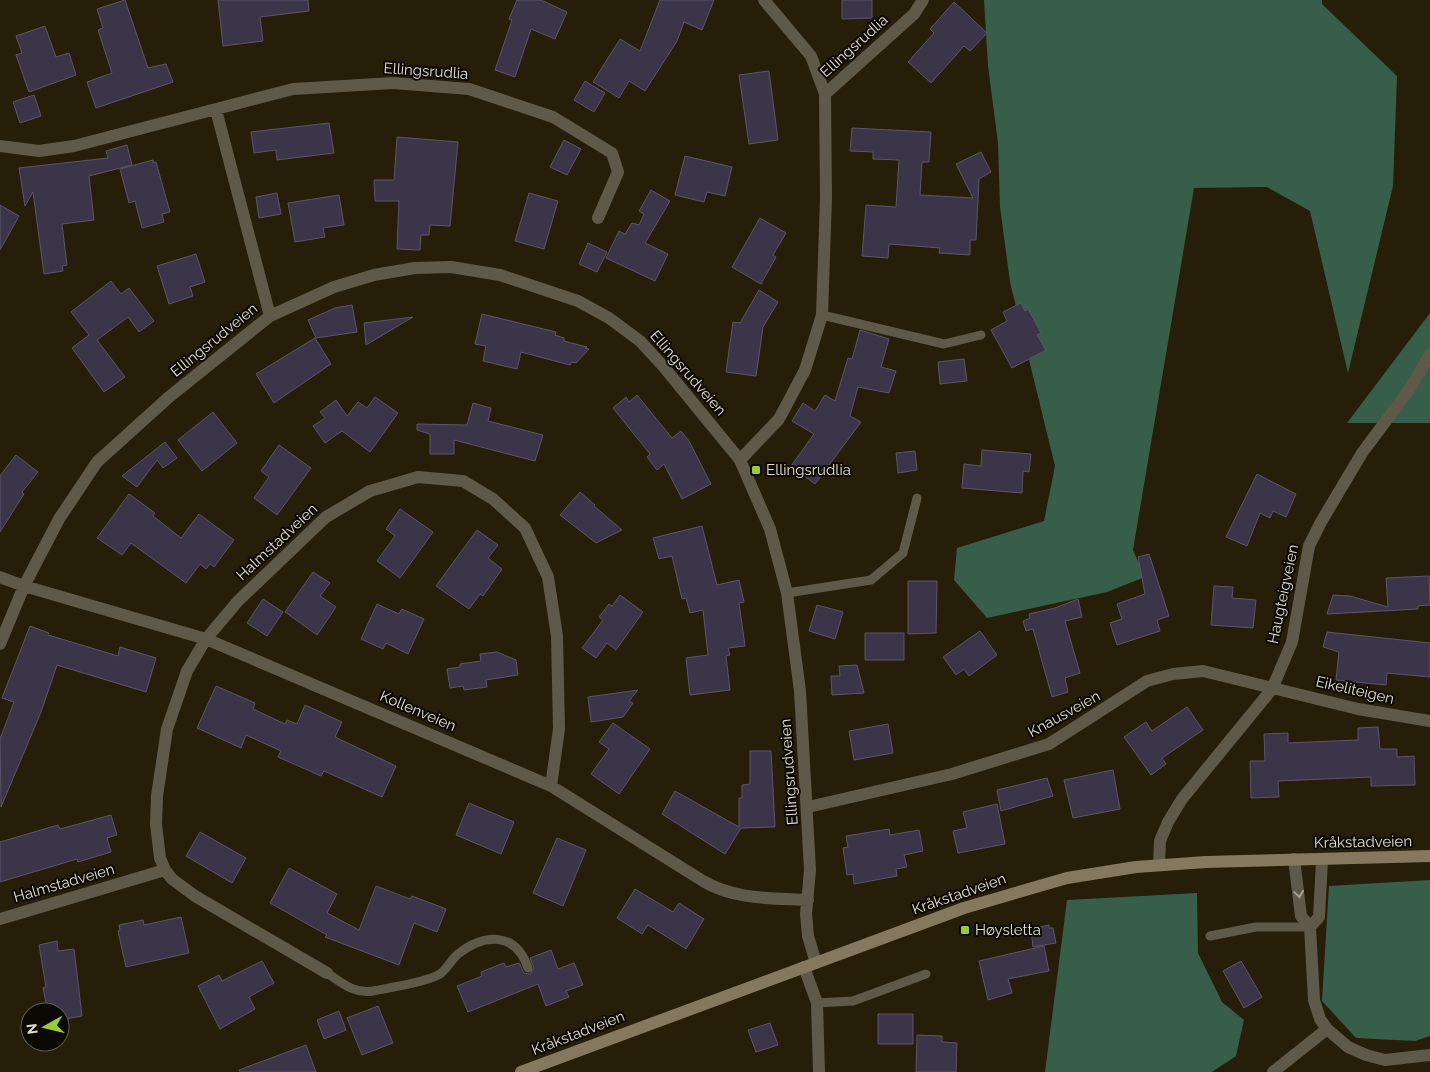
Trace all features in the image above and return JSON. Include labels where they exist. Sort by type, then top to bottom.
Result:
[{"type":"main road","name":"Kråkstadveien","points":[[521,1072],[964,908],[1023,890],[1093,873],[1159,865],[1294,859],[1322,860],[1430,856]]},
{"type":"street","name":"Ellingsrudlia","points":[[740,460],[779,419],[804,370],[822,315],[826,198],[825,94],[811,56],[764,0]]},
{"type":"street","name":"Ellingsrudlia","points":[[825,94],[914,14],[923,0]]},
{"type":"street","name":"Ellingsrudlia","points":[[0,146],[39,151],[74,146],[293,89],[393,83],[469,89],[553,117],[612,153],[618,172],[598,218]]},
{"type":"street","points":[[216,110],[270,316]]},
{"type":"street","name":"Ellingsrudveien","points":[[0,644],[24,586],[59,520],[96,462],[170,397],[270,316],[334,287],[374,275],[414,268],[450,267],[500,275],[578,301],[609,318],[640,341],[740,460],[770,529],[787,593],[800,691],[808,807],[810,870],[806,925],[810,965]]},
{"type":"street","name":"Haugteigveien","points":[[1159,865],[1160,841],[1168,822],[1182,799],[1272,689],[1292,642],[1309,546],[1329,507],[1362,453],[1409,390],[1430,354]]},
{"type":"street","name":"Halmstadveien","points":[[327,973],[180,886],[165,870],[160,858],[156,824],[161,765],[167,729],[187,671],[206,639],[245,594],[326,517],[370,491],[418,477],[463,481],[493,499],[525,528],[548,577],[557,636],[558,729],[551,786]]},
{"type":"street","name":"Kollenveien","points":[[0,577],[24,586],[206,639],[551,786],[714,888],[740,896],[808,900]]},
{"type":"street","name":"Knausveien","points":[[808,807],[952,774],[1040,748],[1097,715],[1147,681],[1173,674],[1203,671],[1272,689]]},
{"type":"street","name":"Eikeliteigen","points":[[1272,689],[1358,709],[1430,721]]},
{"type":"street","points":[[1294,859],[1302,916],[1310,927],[1314,1000],[1320,1018],[1327,1030],[1348,1047],[1366,1056],[1385,1060],[1430,1055]]},
{"type":"street","points":[[1310,927],[1319,917],[1322,860]]},
{"type":"street","name":"Halmstadveien","points":[[0,919],[165,870]]},
{"type":"street","points":[[810,965],[817,1003],[819,1072]]},
{"type":"street","points":[[1273,1072],[1327,1030]]},
{"type":"lane","points":[[822,315],[944,344],[980,335]]},
{"type":"lane","points":[[787,593],[871,580],[903,553],[917,498]]},
{"type":"lane","points":[[1210,936],[1256,927],[1310,927]]},
{"type":"lane","points":[[327,973],[358,992],[382,990],[435,976],[464,950],[488,940],[500,940],[514,945],[524,956],[528,968]]},
{"type":"lane","points":[[817,1003],[853,1001],[926,974]]},
{"type":"green space","points":[[984,0],[1322,0],[1322,4],[1397,76],[1393,186],[1348,373],[1310,211],[1267,187],[1194,188],[1133,550],[1145,577],[1107,592],[987,618],[954,580],[957,548],[1044,521],[1055,466],[1010,282],[1000,207],[998,143],[988,66]]},
{"type":"green space","points":[[1430,313],[1430,423],[1347,423]]},
{"type":"green space","points":[[1430,880],[1430,1036],[1415,1041],[1356,1038],[1322,1001],[1329,886]]},
{"type":"green space","points":[[1197,893],[1198,953],[1222,1002],[1244,1020],[1236,1056],[1212,1072],[1045,1072],[1067,900]]},
{"type":"building","points":[[125,0],[148,68],[166,64],[173,82],[96,108],[87,82],[112,73],[98,30],[103,28],[97,9]]},
{"type":"building","points":[[218,0],[308,0],[309,11],[260,17],[263,41],[223,46]]},
{"type":"building","points":[[517,0],[541,0],[567,12],[555,39],[531,29],[515,77],[495,70],[512,20],[509,19]]},
{"type":"building","points":[[660,0],[714,0],[702,30],[684,22],[677,41],[645,91],[629,81],[619,98],[593,82],[620,39],[640,51]]},
{"type":"building","points":[[842,0],[872,0],[872,18],[842,19]]},
{"type":"building","points":[[954,2],[987,33],[970,51],[964,46],[931,83],[908,62],[934,33],[930,29]]},
{"type":"building","points":[[45,26],[56,57],[69,53],[76,75],[29,92],[16,55],[22,53],[16,36]]},
{"type":"building","points":[[769,71],[778,140],[749,144],[739,75]]},
{"type":"building","points":[[585,81],[605,93],[594,112],[574,100]]},
{"type":"building","points":[[34,95],[41,116],[20,123],[13,102]]},
{"type":"building","points":[[329,123],[334,153],[277,160],[276,150],[254,153],[251,132]]},
{"type":"building","points":[[852,128],[931,132],[929,162],[922,162],[920,195],[973,198],[956,164],[981,152],[991,172],[979,179],[976,240],[970,240],[970,255],[939,253],[940,248],[889,244],[888,258],[862,256],[866,205],[896,207],[899,160],[873,159],[873,152],[850,151]]},
{"type":"building","points":[[397,137],[458,142],[450,226],[430,225],[429,235],[421,235],[420,250],[397,249],[399,201],[375,201],[374,180],[394,180]]},
{"type":"building","points":[[564,140],[581,149],[567,175],[550,167]]},
{"type":"building","points":[[127,145],[132,165],[89,176],[94,220],[62,224],[67,265],[62,266],[63,271],[44,274],[33,192],[25,206],[19,168],[108,158],[106,151]]},
{"type":"building","points":[[685,156],[732,167],[725,196],[707,192],[704,202],[675,195]]},
{"type":"building","points":[[153,160],[154,163],[156,162],[170,212],[162,214],[164,222],[142,228],[135,201],[129,203],[120,169]]},
{"type":"building","points":[[651,190],[670,201],[645,243],[668,254],[655,281],[606,258],[619,231],[625,234],[632,223],[639,225],[644,214],[639,211]]},
{"type":"building","points":[[277,193],[281,214],[259,218],[256,197]]},
{"type":"building","points":[[529,193],[558,201],[544,249],[515,241]]},
{"type":"building","points":[[339,195],[344,225],[323,228],[325,237],[295,242],[288,203]]},
{"type":"building","points":[[0,205],[19,216],[0,250]]},
{"type":"building","points":[[760,218],[786,233],[773,255],[776,257],[761,284],[732,267]]},
{"type":"building","points":[[588,243],[607,252],[597,272],[579,264]]},
{"type":"building","points":[[196,254],[205,282],[190,287],[193,296],[169,304],[157,266]]},
{"type":"building","points":[[111,281],[121,294],[129,288],[154,321],[139,332],[128,317],[97,340],[125,377],[104,392],[72,348],[89,335],[71,312]]},
{"type":"building","points":[[759,290],[778,302],[763,327],[756,376],[726,372],[733,322],[740,323]]},
{"type":"building","points":[[1021,303],[1025,311],[1028,309],[1041,333],[1037,335],[1046,350],[1012,368],[991,330],[1007,321],[1003,312]]},
{"type":"building","points":[[352,305],[357,332],[316,338],[308,320],[335,308]]},
{"type":"building","points":[[482,314],[556,332],[555,335],[564,338],[564,341],[589,349],[576,363],[572,362],[570,365],[521,352],[517,369],[483,361],[486,346],[475,344]]},
{"type":"building","points":[[413,317],[366,345],[364,323]]},
{"type":"building","points":[[860,330],[889,339],[881,367],[896,371],[889,393],[858,387],[850,416],[861,422],[815,484],[791,466],[814,434],[792,421],[803,403],[815,411],[825,395],[835,401],[848,358],[852,359]]},
{"type":"building","points":[[315,338],[331,364],[274,403],[256,374]]},
{"type":"building","points":[[964,359],[967,381],[940,384],[938,362]]},
{"type":"building","points":[[637,395],[672,438],[681,431],[689,441],[711,484],[682,499],[664,464],[657,470],[647,457],[650,454],[613,408],[626,397],[629,402]]},
{"type":"building","points":[[375,397],[398,413],[370,452],[342,431],[325,443],[313,426],[325,418],[320,412],[336,400],[347,416],[358,402],[367,408]]},
{"type":"building","points":[[473,403],[491,408],[488,421],[543,435],[535,461],[454,440],[454,454],[430,454],[430,434],[417,430],[417,424],[467,425]]},
{"type":"building","points":[[213,412],[237,443],[202,471],[178,440]]},
{"type":"building","points":[[165,442],[177,458],[163,468],[157,460],[137,487],[122,476]]},
{"type":"building","points":[[279,445],[311,468],[277,515],[254,498],[269,477],[261,471]]},
{"type":"building","points":[[982,450],[1031,454],[1029,472],[1023,471],[1022,493],[962,488],[964,464],[981,466]]},
{"type":"building","points":[[915,451],[917,470],[898,473],[896,453]]},
{"type":"building","points":[[16,455],[38,472],[22,492],[24,494],[0,532],[0,476]]},
{"type":"building","points":[[1257,474],[1296,494],[1286,517],[1273,511],[1270,518],[1260,513],[1247,546],[1226,537]]},
{"type":"building","points":[[580,492],[622,530],[596,543],[560,515]]},
{"type":"building","points":[[129,494],[155,513],[153,516],[181,538],[199,514],[234,540],[214,567],[210,564],[206,569],[200,564],[186,583],[131,543],[122,555],[97,538]]},
{"type":"building","points":[[400,509],[433,532],[400,578],[377,561],[395,536],[386,529]]},
{"type":"building","points":[[702,526],[717,585],[739,580],[744,602],[739,603],[745,646],[728,648],[730,655],[726,656],[730,690],[690,695],[686,658],[708,655],[703,610],[690,613],[686,598],[682,599],[672,556],[659,559],[653,538]]},
{"type":"building","points":[[477,530],[498,545],[488,558],[502,569],[483,596],[480,594],[469,609],[436,586]]},
{"type":"building","points":[[1149,554],[1169,616],[1157,620],[1160,631],[1117,645],[1110,623],[1122,619],[1117,604],[1145,594],[1138,557]]},
{"type":"building","points":[[313,572],[330,583],[320,596],[336,607],[317,635],[285,612]]},
{"type":"building","points":[[1429,576],[1430,605],[1418,606],[1418,609],[1327,614],[1333,595],[1350,596],[1388,607],[1386,578]]},
{"type":"building","points":[[908,581],[937,581],[936,633],[908,634]]},
{"type":"building","points":[[1214,586],[1233,587],[1232,598],[1256,600],[1253,628],[1211,625]]},
{"type":"building","points":[[620,595],[643,612],[616,650],[607,643],[596,658],[582,648],[603,620],[599,617],[609,604],[612,606]]},
{"type":"building","points":[[263,599],[283,612],[267,636],[247,623]]},
{"type":"building","points":[[1078,599],[1082,617],[1065,621],[1080,673],[1065,678],[1068,692],[1052,697],[1033,629],[1026,631],[1023,621],[1030,618],[1029,614],[1055,608]]},
{"type":"building","points":[[377,604],[399,614],[402,609],[424,619],[408,654],[386,643],[383,649],[361,639]]},
{"type":"building","points":[[817,605],[843,612],[835,639],[809,631]]},
{"type":"building","points":[[30,626],[49,633],[48,635],[118,656],[120,647],[156,658],[146,692],[57,665],[41,712],[1,807],[0,739],[14,702],[2,698]]},
{"type":"building","points":[[980,631],[997,655],[969,676],[964,669],[956,675],[943,657]]},
{"type":"building","points":[[1327,632],[1430,643],[1430,677],[1387,673],[1386,685],[1336,680],[1339,652],[1323,647]]},
{"type":"building","points":[[865,633],[904,633],[904,660],[865,660]]},
{"type":"building","points":[[497,652],[516,660],[518,675],[486,680],[487,687],[464,690],[463,686],[450,688],[447,669],[460,667],[460,664],[481,661],[480,654]]},
{"type":"building","points":[[857,665],[864,693],[832,695],[831,676],[840,676],[839,666]]},
{"type":"building","points":[[216,686],[255,703],[253,709],[285,724],[287,720],[297,724],[305,705],[342,722],[335,737],[396,766],[382,797],[324,771],[321,776],[278,757],[281,751],[246,735],[241,748],[197,728]]},
{"type":"building","points":[[638,690],[629,701],[633,703],[623,717],[591,722],[588,697]]},
{"type":"building","points":[[1187,707],[1203,730],[1162,758],[1166,764],[1151,775],[1124,737],[1146,722],[1152,731]]},
{"type":"building","points":[[613,723],[650,749],[619,794],[591,774],[609,749],[599,742]]},
{"type":"building","points":[[888,724],[893,753],[854,760],[849,731]]},
{"type":"building","points":[[1378,727],[1380,749],[1397,749],[1397,757],[1414,756],[1415,785],[1371,786],[1371,777],[1278,781],[1279,797],[1251,798],[1250,761],[1265,761],[1264,734],[1288,733],[1288,743],[1358,740],[1358,728]]},
{"type":"building","points":[[750,751],[771,751],[775,827],[741,828],[725,854],[662,814],[675,791],[739,827],[739,798],[742,798],[742,785],[750,784]]},
{"type":"building","points":[[1113,770],[1120,809],[1073,818],[1064,780]]},
{"type":"building","points":[[1047,778],[1053,796],[1001,811],[997,790]]},
{"type":"building","points":[[469,803],[514,822],[501,854],[456,835]]},
{"type":"building","points":[[997,804],[1005,844],[958,853],[953,831],[967,828],[963,812]]},
{"type":"building","points":[[111,815],[117,835],[107,838],[111,852],[78,862],[77,859],[0,882],[0,842],[58,825],[60,829]]},
{"type":"building","points":[[889,829],[890,835],[919,830],[923,851],[904,855],[907,867],[896,869],[897,876],[854,884],[853,874],[847,875],[843,848],[848,847],[846,836]]},
{"type":"building","points":[[200,832],[246,858],[232,883],[186,856]]},
{"type":"building","points":[[557,838],[586,850],[563,906],[533,893]]},
{"type":"building","points":[[289,868],[337,894],[327,913],[359,930],[376,886],[410,899],[412,896],[446,909],[437,932],[414,923],[399,965],[325,937],[327,935],[270,903]]},
{"type":"building","points":[[635,889],[673,912],[679,903],[704,919],[686,949],[648,925],[642,934],[617,918]]},
{"type":"building","points":[[181,917],[189,953],[126,967],[118,931],[120,930],[119,925],[143,920],[144,925]]},
{"type":"building","points":[[1049,925],[1049,928],[1053,928],[1056,943],[1033,947],[1031,929]]},
{"type":"building","points":[[57,941],[58,951],[74,949],[82,1016],[70,1018],[70,1002],[46,1002],[43,988],[46,987],[39,945]]},
{"type":"building","points":[[1044,946],[1049,971],[1008,979],[1012,993],[988,1000],[979,961]]},
{"type":"building","points":[[551,950],[558,969],[574,963],[583,985],[566,991],[569,997],[546,1006],[538,984],[468,1012],[457,986],[482,976],[481,972],[504,963],[506,967],[519,963],[524,973],[530,974],[534,968],[530,958]]},
{"type":"building","points":[[262,961],[274,983],[249,997],[255,1009],[220,1029],[198,986],[219,975],[222,981]]},
{"type":"building","points":[[1241,961],[1262,997],[1244,1008],[1223,971]]},
{"type":"building","points":[[378,1006],[393,1043],[362,1055],[347,1018]]},
{"type":"building","points":[[339,1011],[346,1030],[324,1039],[317,1020]]},
{"type":"building","points":[[878,1014],[913,1014],[913,1044],[878,1044]]},
{"type":"building","points":[[770,1023],[778,1045],[756,1052],[748,1030]]},
{"type":"building","points":[[917,1035],[942,1036],[942,1042],[957,1043],[956,1072],[916,1072]]},
{"type":"building","points":[[306,1045],[316,1072],[240,1072],[239,1070]]},
{"type":"place","name":"Ellingsrudlia","points":[[756,470]]},
{"type":"place","name":"Høysletta","points":[[965,930]]}]
